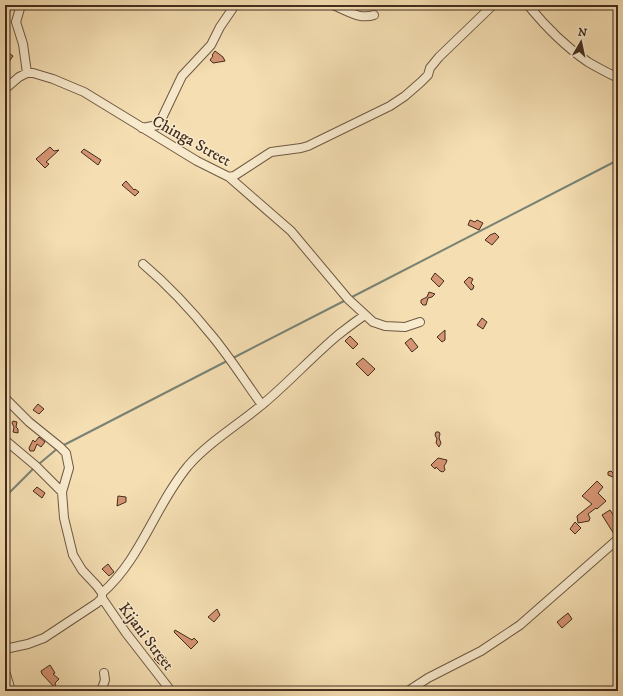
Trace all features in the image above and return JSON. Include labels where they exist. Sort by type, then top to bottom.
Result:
[{"type":"street","points":[[5,89],[19,77],[27,73],[23,44],[16,22],[21,5]]},
{"type":"street","points":[[142,128],[158,125],[162,120],[182,76],[211,45],[220,27],[235,5]]},
{"type":"street","points":[[333,5],[360,17],[374,15]]},
{"type":"street","name":"Chinga Street","points":[[27,73],[37,74],[53,79],[84,92],[197,161],[229,177],[234,176],[268,153],[308,146],[390,106],[405,96],[421,82],[428,75],[430,68],[439,57],[493,5]]},
{"type":"street","points":[[528,5],[543,22],[580,55],[589,62],[618,78]]},
{"type":"street","points":[[229,177],[292,231],[348,299],[373,322],[384,326],[405,327],[420,322]]},
{"type":"street","points":[[143,264],[172,290],[214,338],[262,405]]},
{"type":"street","points":[[5,649],[28,644],[44,638],[89,609],[126,568],[175,484],[204,450],[262,405],[338,335],[365,315]]},
{"type":"street","points":[[5,398],[29,422],[60,447],[66,454],[69,468],[62,492],[36,466],[5,440]]},
{"type":"street","name":"Kijani Street","points":[[62,492],[64,518],[73,555],[82,570],[97,586],[126,633],[172,691]]},
{"type":"street","points":[[408,691],[428,678],[481,651],[515,629],[618,539]]},
{"type":"street","points":[[5,671],[11,691]]},
{"type":"street","points":[[101,691],[105,680],[104,673]]},
{"type":"building","points":[[5,50],[13,56],[8,63],[5,61]]},
{"type":"building","points":[[215,51],[223,57],[225,61],[213,63],[210,60]]},
{"type":"building","points":[[50,147],[54,151],[59,150],[46,162],[49,164],[45,168],[36,159]]},
{"type":"building","points":[[84,149],[101,160],[98,165],[81,152]]},
{"type":"building","points":[[126,181],[134,190],[135,189],[139,192],[135,196],[122,185]]},
{"type":"building","points":[[470,220],[475,222],[477,220],[483,223],[479,230],[468,225]]},
{"type":"building","points":[[495,233],[499,237],[492,245],[485,240],[490,235]]},
{"type":"building","points":[[435,273],[444,281],[439,287],[431,279]]},
{"type":"building","points":[[469,277],[473,279],[471,283],[474,286],[471,290],[464,282]]},
{"type":"building","points":[[429,292],[435,294],[428,298],[426,305],[423,305],[421,300],[427,297]]},
{"type":"building","points":[[482,318],[487,322],[483,329],[477,325]]},
{"type":"building","points":[[445,330],[445,340],[442,342],[437,337]]},
{"type":"building","points":[[350,336],[358,344],[353,349],[345,341]]},
{"type":"building","points":[[411,338],[418,347],[412,352],[405,343]]},
{"type":"building","points":[[363,358],[375,369],[368,376],[356,364]]},
{"type":"building","points":[[38,404],[44,409],[39,414],[33,410]]},
{"type":"building","points":[[13,421],[17,422],[16,427],[18,429],[18,433],[13,432]]},
{"type":"building","points":[[436,432],[439,432],[440,434],[439,438],[441,443],[439,447],[436,443]]},
{"type":"building","points":[[39,437],[45,442],[41,447],[37,444],[34,451],[30,451],[29,448],[33,440],[35,442]]},
{"type":"building","points":[[438,458],[447,460],[444,466],[445,470],[443,472],[436,467],[435,469],[431,465]]},
{"type":"building","points":[[611,471],[614,474],[618,473],[618,482],[613,477],[608,475],[608,472]]},
{"type":"building","points":[[597,481],[603,487],[598,493],[606,501],[597,509],[596,508],[588,514],[590,518],[589,521],[578,523],[577,516],[592,504],[582,496]]},
{"type":"building","points":[[37,487],[45,493],[42,498],[33,491]]},
{"type":"building","points":[[118,496],[126,497],[126,502],[117,506]]},
{"type":"building","points":[[610,510],[616,519],[618,518],[618,531],[614,534],[602,515]]},
{"type":"building","points":[[575,522],[581,528],[575,534],[570,529]]},
{"type":"building","points":[[108,564],[114,572],[109,576],[102,569]]},
{"type":"building","points":[[217,609],[220,615],[214,622],[208,617]]},
{"type":"building","points":[[568,613],[572,619],[562,628],[557,622]]},
{"type":"building","points":[[175,630],[192,640],[194,638],[198,642],[191,649],[174,632]]},
{"type":"building","points":[[160,653],[167,659],[160,665],[154,659]]},
{"type":"building","points":[[50,665],[55,673],[53,674],[59,679],[55,683],[56,689],[41,671]]},
{"type":"waterway","points":[[350,298],[618,160]]},
{"type":"waterway","points":[[233,358],[346,300]]},
{"type":"waterway","points":[[62,446],[227,361]]},
{"type":"waterway","points":[[39,464],[58,448]]},
{"type":"waterway","points":[[5,497],[35,467]]}]
